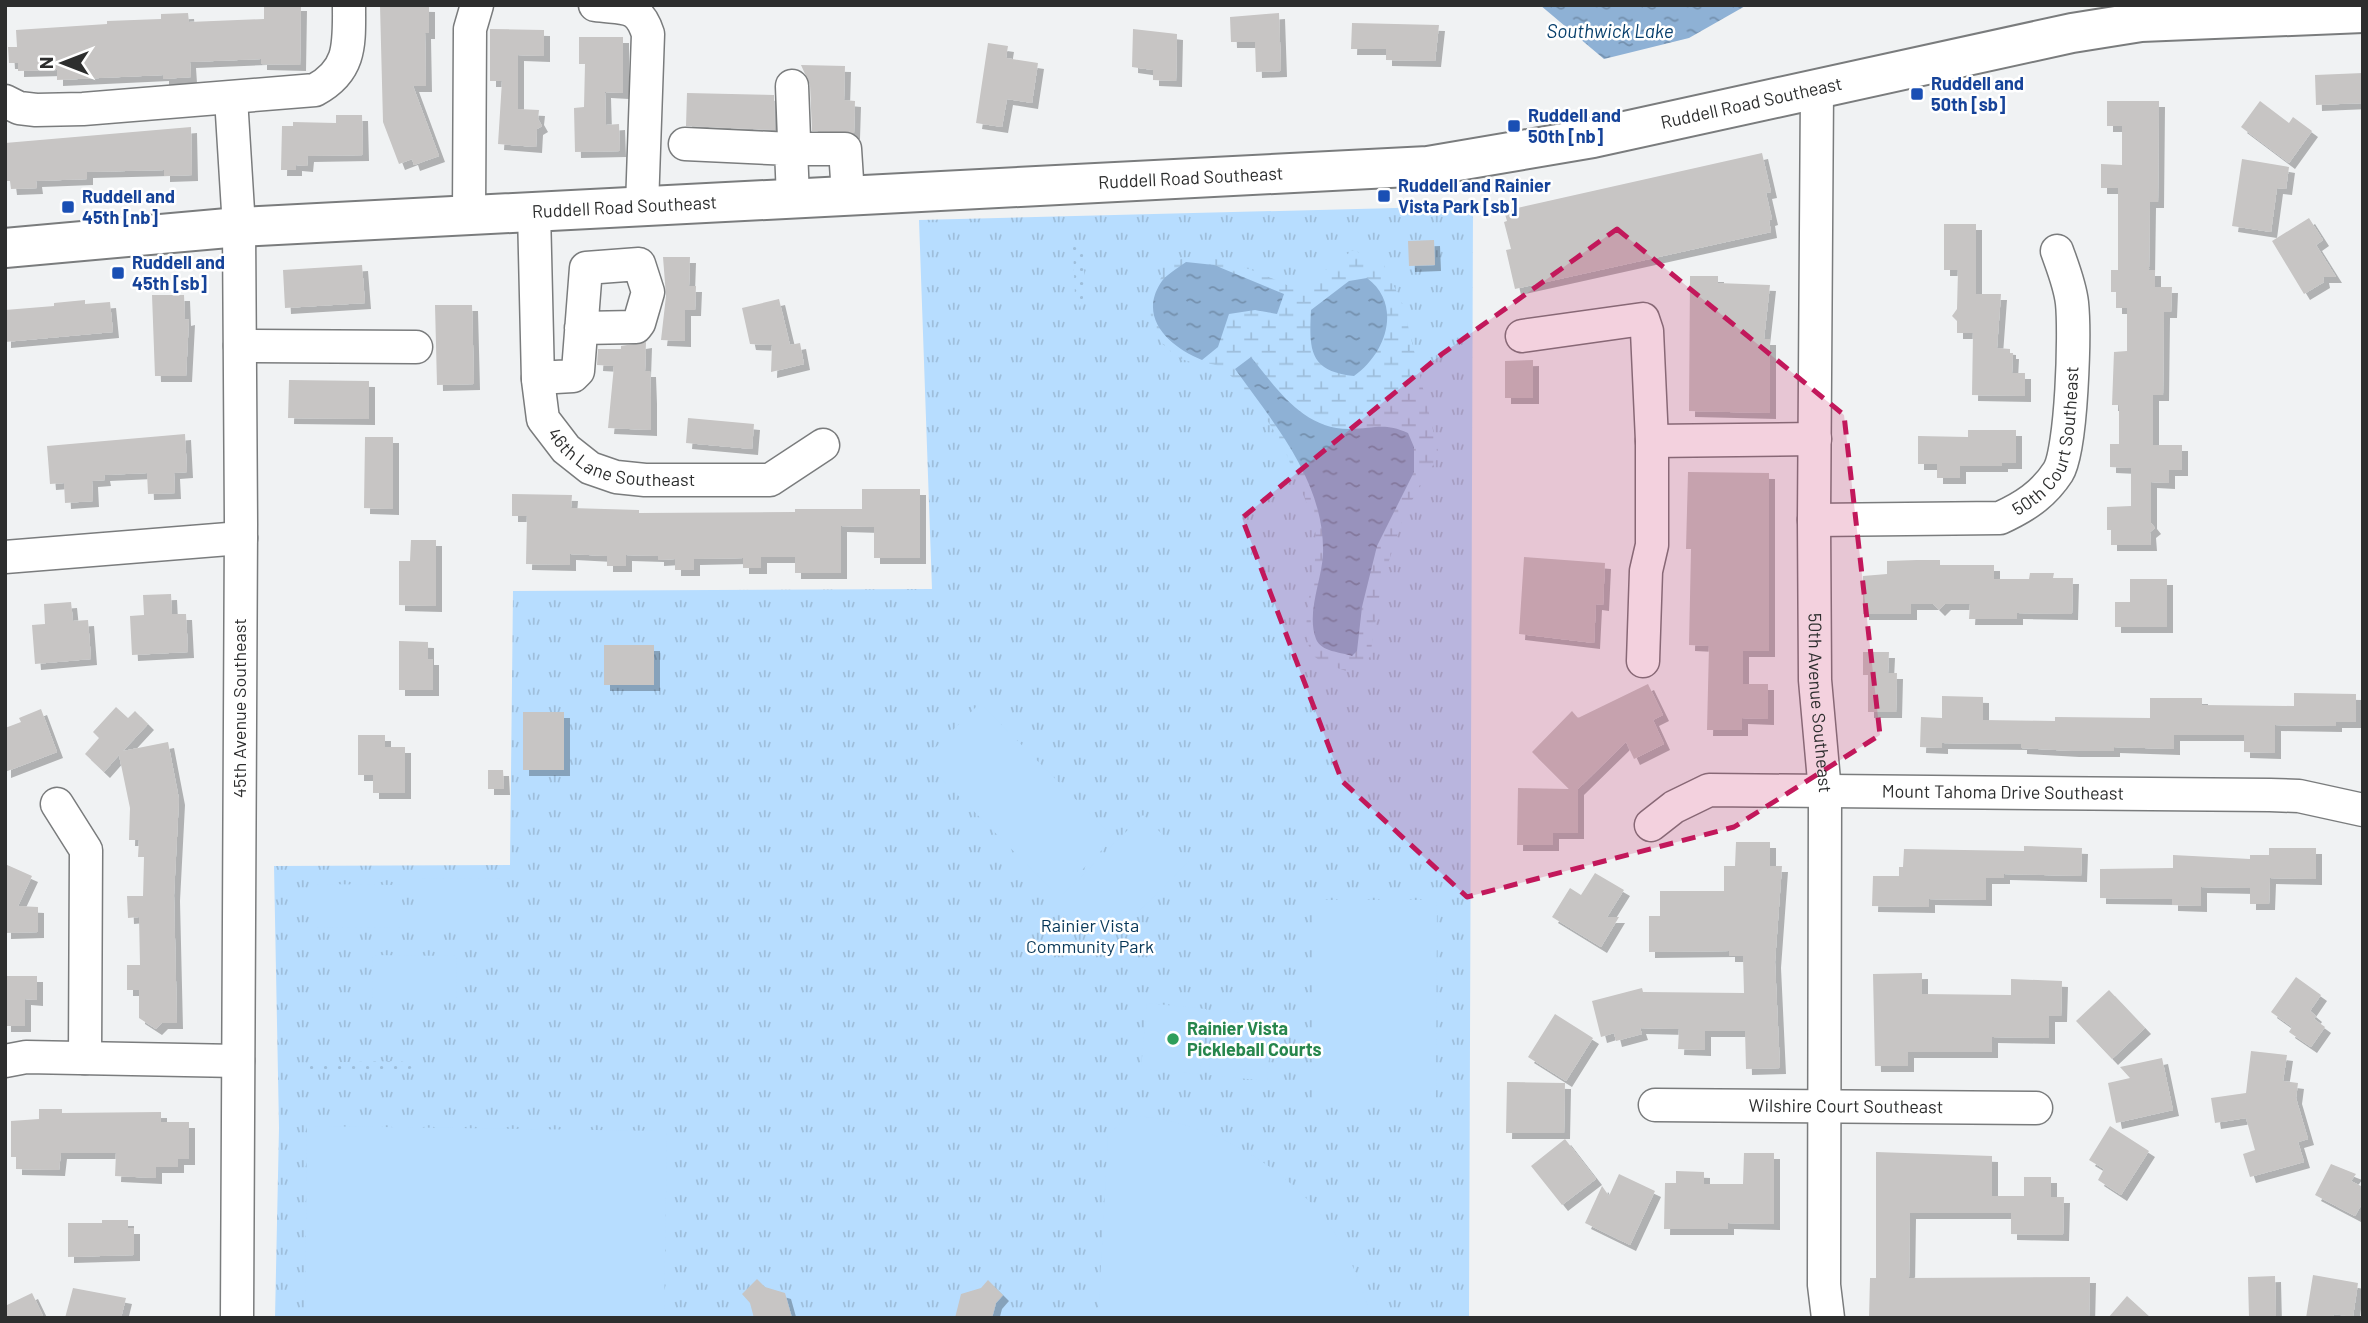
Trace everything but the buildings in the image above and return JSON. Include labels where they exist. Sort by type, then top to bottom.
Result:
[{"type":"main road","name":"Ruddell Road Southeast","points":[[5,248],[239,227],[1428,166],[1544,148],[2073,33],[2141,22],[2363,13]]},
{"type":"street","points":[[5,101],[19,108],[36,110],[315,90],[330,82],[340,70],[347,54],[349,5]]},
{"type":"street","points":[[469,214],[470,29],[477,5]]},
{"type":"street","points":[[596,5],[632,9],[640,14],[648,34],[642,206]]},
{"type":"street","points":[[792,86],[793,198]]},
{"type":"street","name":"50th Avenue Southeast","points":[[1817,89],[1815,680],[1825,792],[1824,1285],[1828,1318]]},
{"type":"street","name":"45th Avenue Southeast","points":[[230,98],[239,227],[240,346],[237,1318]]},
{"type":"street","points":[[685,144],[845,149],[848,195]]},
{"type":"street","name":"46th Lane Southeast","points":[[534,211],[538,378],[543,419],[566,449],[590,468],[616,477],[770,480],[823,444]]},
{"type":"street","name":"50th Court Southeast","points":[[1814,520],[2000,517],[2023,507],[2042,492],[2059,470],[2068,445],[2072,303],[2057,251]]},
{"type":"street","points":[[1522,336],[1643,319],[1647,331],[1652,441],[1652,545],[1646,571],[1643,661]]},
{"type":"street","points":[[538,378],[573,376],[578,371],[581,328]]},
{"type":"street","points":[[240,346],[416,347]]},
{"type":"street","points":[[1652,441],[1815,439]]},
{"type":"street","points":[[5,557],[241,538]]},
{"type":"street","name":"Mount Tahoma Drive Southeast","points":[[1651,825],[1674,807],[1709,790],[2270,795],[2299,796],[2363,810]]},
{"type":"street","points":[[57,804],[86,850],[85,1058]]},
{"type":"street","points":[[5,1061],[26,1057],[238,1061]]},
{"type":"street","name":"Wilshire Court Southeast","points":[[1655,1105],[2036,1108]]},
{"type":"highlighted area","points":[[1617,229],[1844,415],[1880,735],[1734,827],[1467,897],[1342,781],[1242,518],[1442,354]]},
{"type":"green space","name":"Rainier Vista Community Park","points":[[1473,206],[1469,1318],[275,1318],[279,1128],[274,866],[510,865],[513,591],[932,589],[919,220]]},
{"type":"green space","points":[[1083,246],[1085,291],[1080,308],[1075,296],[1073,247]]},
{"type":"green space","points":[[1353,250],[1383,263],[1403,305],[1439,455],[1405,512],[1381,585],[1370,657],[1349,672],[1319,660],[1309,647],[1307,618],[1316,551],[1315,529],[1305,498],[1277,436],[1250,398],[1223,369],[1214,364],[1187,361],[1169,350],[1154,328],[1151,303],[1161,278],[1170,266],[1181,259],[1196,257],[1232,263],[1298,290]]},
{"type":"green space","points":[[980,703],[1114,838],[1057,895],[923,760]]},
{"type":"green space","points":[[1143,815],[1189,861],[1107,944],[1060,897]]},
{"type":"green space","points":[[420,878],[502,879],[502,925],[420,925]]},
{"type":"green space","points":[[315,884],[402,885],[402,928],[315,927]]},
{"type":"green space","points":[[1313,900],[1437,900],[1436,1104],[1313,1104]]},
{"type":"green space","points":[[373,955],[457,956],[456,1000],[372,1000]]},
{"type":"green space","name":"Rainier Vista Pickleball Courts","points":[[1147,1003],[1206,1009],[1200,1074],[1141,1069]]},
{"type":"green space","name":"Rainier Vista Pickleball Courts","points":[[1214,1010],[1273,1015],[1267,1081],[1209,1075]]},
{"type":"green space","points":[[399,1061],[413,1064],[414,1068],[399,1071],[307,1070],[307,1063]]},
{"type":"green space","points":[[1135,1116],[1193,1127],[1221,1139],[1249,1153],[1298,1190],[1319,1212],[1342,1245],[1357,1275],[1371,1318],[1098,1318],[1108,1136],[1124,1119]]},
{"type":"green space","points":[[307,1126],[667,1131],[664,1318],[305,1318]]},
{"type":"water","name":"Southwick Lake","points":[[1540,5],[1747,5],[1689,38],[1604,59]]},
{"type":"water","points":[[1186,262],[1214,265],[1284,294],[1277,314],[1255,310],[1229,314],[1218,347],[1202,360],[1191,355],[1162,331],[1153,309],[1154,297],[1162,281]]},
{"type":"water","points":[[1367,278],[1378,289],[1385,302],[1386,329],[1375,355],[1365,367],[1354,376],[1339,373],[1328,369],[1315,356],[1311,336],[1311,310],[1349,281]]},
{"type":"water","points":[[1251,357],[1281,394],[1305,415],[1333,427],[1392,428],[1408,433],[1414,447],[1414,472],[1377,546],[1362,607],[1357,651],[1352,656],[1322,647],[1316,639],[1313,618],[1323,554],[1316,503],[1295,456],[1235,369]]},
{"type":"place","name":"Ruddell and 50th [sb]","points":[[1917,94]]},
{"type":"place","name":"Ruddell and 50th [nb]","points":[[1514,126]]},
{"type":"place","name":"Ruddell and Rainier Vista Park [sb]","points":[[1384,196]]},
{"type":"place","name":"Ruddell and 45th [nb]","points":[[68,207]]},
{"type":"place","name":"Ruddell and 45th [sb]","points":[[118,273]]},
{"type":"place","name":"Rainier Vista Pickleball Courts","points":[[1173,1039]]}]
